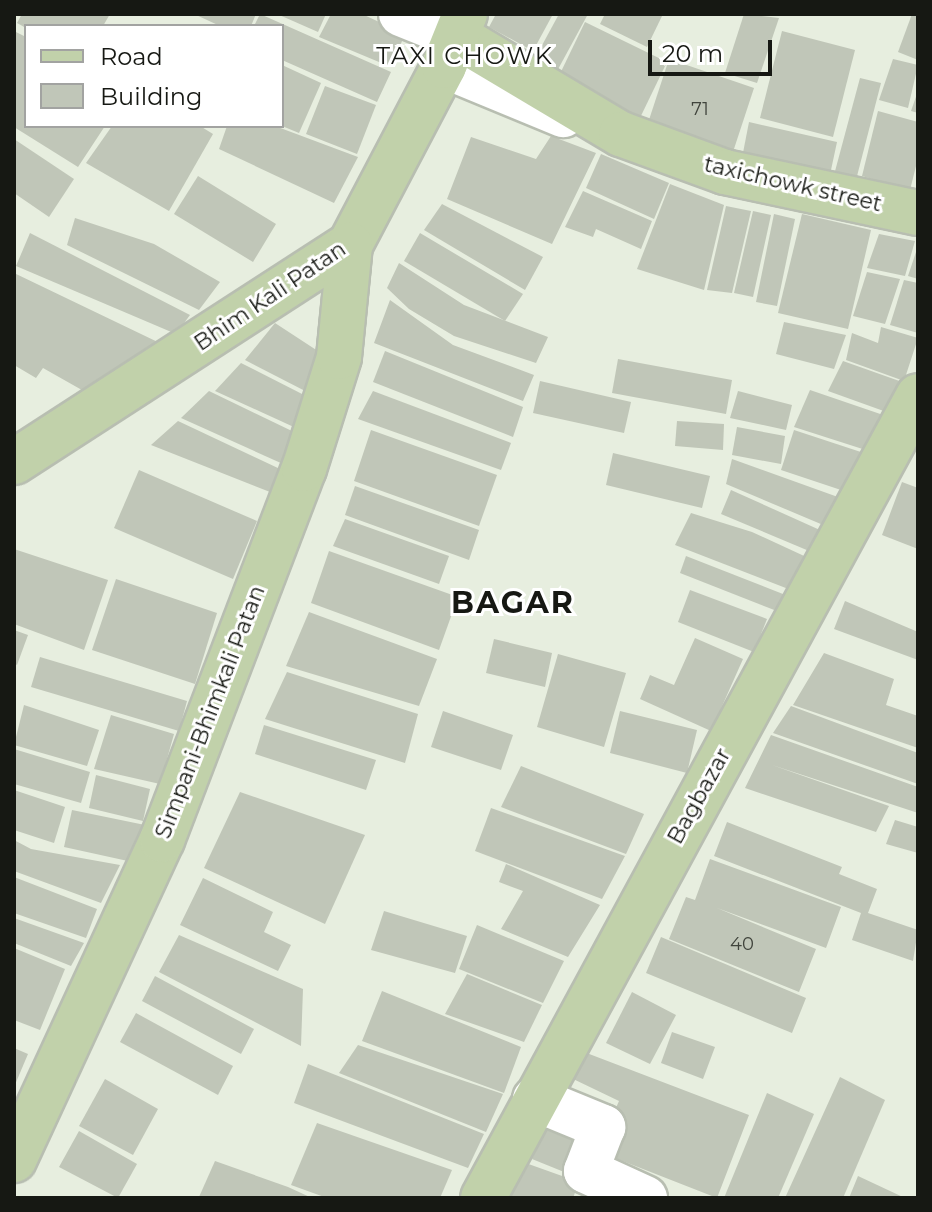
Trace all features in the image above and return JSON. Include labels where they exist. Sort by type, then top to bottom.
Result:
[{"type":"main road","name":"taxichowk street","points":[[456,39],[621,134],[725,172],[918,213]]},
{"type":"main road","name":"Bhim Kali Patan","points":[[14,462],[350,245],[456,39]]},
{"type":"main road","name":"Simpani-Bhimkali Patan","points":[[14,1160],[162,840],[304,469],[339,357],[350,245]]},
{"type":"main road","name":"Bagbazar","points":[[483,1198],[918,396]]},
{"type":"street","points":[[401,14],[709,169],[918,235]]},
{"type":"street","points":[[535,1099],[603,1127],[586,1171],[645,1198]]},
{"type":"building","points":[[22,14],[110,14],[104,24],[24,24],[24,27],[17,23]]},
{"type":"building","points":[[194,14],[256,14],[252,24],[216,24]]},
{"type":"building","points":[[260,14],[283,24],[255,24]]},
{"type":"building","points":[[277,14],[326,14],[318,32]]},
{"type":"building","points":[[331,14],[362,14],[405,34],[391,67],[319,37]]},
{"type":"building","points":[[496,14],[553,14],[533,51],[489,27]]},
{"type":"building","points":[[559,14],[588,14],[556,73],[534,60]]},
{"type":"building","points":[[605,14],[663,14],[647,47],[600,24]]},
{"type":"building","points":[[744,14],[779,18],[757,83],[725,73]]},
{"type":"building","points":[[912,14],[918,14],[918,60],[898,52]]},
{"type":"building","points":[[585,22],[667,62],[638,122],[556,82]]},
{"type":"building","points":[[284,25],[391,72],[377,102],[284,61]]},
{"type":"building","points":[[14,31],[24,36],[24,128],[104,128],[78,167],[14,127]]},
{"type":"building","points":[[782,31],[855,50],[833,137],[760,118]]},
{"type":"building","points":[[669,59],[754,88],[731,158],[646,129]]},
{"type":"building","points":[[893,59],[918,65],[908,108],[879,100]]},
{"type":"building","points":[[284,66],[321,83],[299,133],[284,127]]},
{"type":"building","points":[[860,78],[881,83],[856,180],[834,175]]},
{"type":"building","points":[[325,86],[376,105],[357,154],[306,134]]},
{"type":"building","points":[[918,91],[918,113],[911,111]]},
{"type":"building","points":[[878,111],[918,122],[918,158],[910,190],[862,176]]},
{"type":"building","points":[[749,122],[837,142],[828,184],[741,163]]},
{"type":"building","points":[[111,128],[203,128],[213,134],[169,211],[86,163]]},
{"type":"building","points":[[226,128],[280,128],[358,157],[334,203],[219,149]]},
{"type":"building","points":[[551,136],[596,153],[552,244],[447,199],[471,137],[536,159]]},
{"type":"building","points":[[14,139],[74,179],[49,217],[14,193]]},
{"type":"building","points":[[601,154],[669,183],[654,219],[586,188]]},
{"type":"building","points":[[198,176],[276,224],[253,262],[174,214]]},
{"type":"building","points":[[670,184],[724,205],[704,290],[637,269]]},
{"type":"building","points":[[583,191],[652,221],[641,249],[596,229],[593,237],[565,227]]},
{"type":"building","points":[[442,204],[543,257],[525,290],[424,230]]},
{"type":"building","points":[[726,206],[751,211],[732,293],[707,290]]},
{"type":"building","points":[[753,211],[771,215],[753,297],[734,293]]},
{"type":"building","points":[[774,214],[795,219],[777,306],[756,302]]},
{"type":"building","points":[[802,214],[871,230],[848,329],[778,313]]},
{"type":"building","points":[[75,218],[154,244],[220,282],[199,310],[67,245]]},
{"type":"building","points":[[30,233],[190,315],[176,334],[16,266]]},
{"type":"building","points":[[420,233],[523,294],[505,321],[404,261]]},
{"type":"building","points":[[879,234],[915,241],[905,276],[867,268]]},
{"type":"building","points":[[918,246],[918,279],[908,276]]},
{"type":"building","points":[[399,263],[464,305],[548,337],[536,363],[454,336],[409,309],[387,288]]},
{"type":"building","points":[[867,272],[900,279],[885,324],[853,316]]},
{"type":"building","points":[[14,273],[166,346],[96,398],[43,368],[36,378],[14,365]]},
{"type":"building","points":[[904,280],[918,283],[918,333],[890,325]]},
{"type":"building","points":[[390,300],[453,345],[534,375],[523,401],[374,343]]},
{"type":"building","points":[[784,322],[846,335],[834,369],[776,354]]},
{"type":"building","points":[[275,323],[327,357],[309,393],[245,360]]},
{"type":"building","points":[[881,327],[918,338],[904,381],[846,360],[852,333],[878,343]]},
{"type":"building","points":[[385,351],[523,407],[513,437],[373,382]]},
{"type":"building","points":[[618,359],[732,380],[726,414],[612,393]]},
{"type":"building","points":[[843,361],[905,383],[892,414],[828,391]]},
{"type":"building","points":[[241,363],[306,396],[296,428],[215,391]]},
{"type":"building","points":[[540,381],[631,402],[624,433],[533,413]]},
{"type":"building","points":[[810,390],[892,418],[875,453],[794,427]]},
{"type":"building","points":[[209,391],[294,432],[283,464],[181,418]]},
{"type":"building","points":[[373,391],[511,443],[501,470],[358,419]]},
{"type":"building","points":[[738,391],[792,405],[786,430],[730,418]]},
{"type":"building","points":[[178,421],[280,469],[270,492],[151,445]]},
{"type":"building","points":[[677,421],[724,424],[723,450],[675,446]]},
{"type":"building","points":[[737,427],[785,436],[781,464],[732,455]]},
{"type":"building","points":[[371,430],[497,475],[479,526],[354,481]]},
{"type":"building","points":[[794,430],[873,456],[853,494],[781,470]]},
{"type":"building","points":[[613,453],[710,476],[702,508],[606,485]]},
{"type":"building","points":[[732,459],[849,501],[835,530],[726,484]]},
{"type":"building","points":[[139,470],[257,521],[233,579],[114,528]]},
{"type":"building","points":[[902,482],[918,488],[918,549],[882,535]]},
{"type":"building","points":[[355,486],[479,530],[469,560],[345,515]]},
{"type":"building","points":[[731,490],[831,535],[821,556],[721,514]]},
{"type":"building","points":[[691,513],[752,532],[815,561],[796,592],[675,545]]},
{"type":"building","points":[[345,519],[449,556],[439,584],[333,546]]},
{"type":"building","points":[[14,549],[108,580],[84,650],[14,624]]},
{"type":"building","points":[[329,551],[458,597],[439,650],[311,603]]},
{"type":"building","points":[[686,556],[788,596],[782,613],[680,573]]},
{"type":"building","points":[[116,579],[217,613],[195,684],[92,650]]},
{"type":"building","points":[[690,590],[767,619],[754,652],[678,622]]},
{"type":"building","points":[[845,601],[918,632],[918,660],[834,629]]},
{"type":"building","points":[[309,612],[437,659],[419,706],[286,666]]},
{"type":"building","points":[[14,630],[28,635],[17,665],[14,663]]},
{"type":"building","points":[[695,638],[743,659],[711,731],[640,699],[650,675],[674,685]]},
{"type":"building","points":[[494,639],[552,653],[545,687],[486,673]]},
{"type":"building","points":[[824,653],[894,679],[886,705],[918,716],[918,748],[793,705]]},
{"type":"building","points":[[558,654],[626,673],[604,747],[537,727]]},
{"type":"building","points":[[40,657],[187,701],[179,731],[31,687]]},
{"type":"building","points":[[287,672],[418,714],[405,763],[265,719]]},
{"type":"building","points":[[24,705],[99,730],[87,766],[14,745]]},
{"type":"building","points":[[791,706],[918,753],[918,784],[773,733]]},
{"type":"building","points":[[443,711],[513,735],[501,770],[431,747]]},
{"type":"building","points":[[620,711],[697,730],[687,773],[610,753]]},
{"type":"building","points":[[111,715],[174,734],[160,784],[94,769]]},
{"type":"building","points":[[264,725],[376,760],[366,790],[255,754]]},
{"type":"building","points":[[771,735],[918,787],[918,813],[772,765],[889,806],[876,832],[745,788]]},
{"type":"building","points":[[14,749],[90,772],[81,803],[14,784]]},
{"type":"building","points":[[521,766],[644,814],[626,854],[501,807]]},
{"type":"building","points":[[96,775],[150,789],[143,821],[89,808]]},
{"type":"building","points":[[14,790],[65,807],[54,843],[14,830]]},
{"type":"building","points":[[240,792],[365,835],[325,924],[204,868]]},
{"type":"building","points":[[491,808],[625,856],[602,899],[475,851]]},
{"type":"building","points":[[72,810],[145,825],[137,863],[64,847]]},
{"type":"building","points":[[895,820],[918,827],[918,853],[886,844]]},
{"type":"building","points":[[727,822],[842,867],[839,874],[877,889],[868,913],[918,930],[913,961],[852,940],[861,913],[714,856]]},
{"type":"building","points":[[14,840],[31,849],[120,865],[101,903],[14,871]]},
{"type":"building","points":[[710,859],[841,907],[826,948],[717,908],[816,949],[799,992],[669,939],[686,897],[695,900]]},
{"type":"building","points":[[506,864],[600,905],[568,957],[501,929],[523,891],[499,882]]},
{"type":"building","points":[[14,877],[97,909],[86,938],[14,913]]},
{"type":"building","points":[[203,878],[273,912],[264,932],[291,945],[278,971],[180,925]]},
{"type":"building","points":[[384,911],[467,936],[455,973],[371,950]]},
{"type":"building","points":[[14,918],[84,943],[71,966],[14,943]]},
{"type":"building","points":[[477,925],[564,961],[543,1003],[459,969]]},
{"type":"building","points":[[179,935],[303,989],[301,1046],[159,972]]},
{"type":"building","points":[[661,937],[806,998],[792,1033],[646,973]]},
{"type":"building","points":[[14,948],[65,969],[40,1030],[14,1020]]},
{"type":"building","points":[[467,974],[542,1005],[524,1042],[445,1014]]},
{"type":"building","points":[[155,976],[254,1029],[241,1054],[142,1001]]},
{"type":"building","points":[[382,991],[521,1047],[504,1093],[362,1041]]},
{"type":"building","points":[[632,992],[676,1015],[650,1064],[606,1043]]},
{"type":"building","points":[[136,1013],[233,1066],[218,1095],[120,1042]]},
{"type":"building","points":[[672,1032],[715,1047],[703,1079],[661,1063]]},
{"type":"building","points":[[358,1045],[503,1094],[486,1132],[339,1073]]},
{"type":"building","points":[[14,1048],[28,1054],[14,1087]]},
{"type":"building","points":[[584,1052],[749,1115],[717,1198],[597,1151],[619,1101],[569,1077]]},
{"type":"building","points":[[308,1064],[484,1134],[468,1168],[294,1103]]},
{"type":"building","points":[[840,1077],[885,1100],[843,1198],[785,1198]]},
{"type":"building","points":[[105,1079],[158,1109],[133,1155],[79,1126]]},
{"type":"building","points":[[767,1093],[814,1114],[778,1198],[724,1198]]},
{"type":"building","points":[[317,1123],[452,1170],[440,1198],[327,1198],[291,1185]]},
{"type":"building","points":[[546,1125],[588,1141],[574,1176],[532,1159]]},
{"type":"building","points":[[79,1131],[137,1164],[118,1198],[59,1167]]},
{"type":"building","points":[[215,1161],[288,1187],[312,1198],[199,1197]]},
{"type":"building","points":[[520,1161],[579,1182],[573,1198],[508,1198]]},
{"type":"building","points":[[858,1176],[905,1198],[849,1198]]},
{"type":"district","name":"TAXI CHOWK","points":[[465,56]]},
{"type":"district","name":"BAGAR","points":[[513,603]]}]
